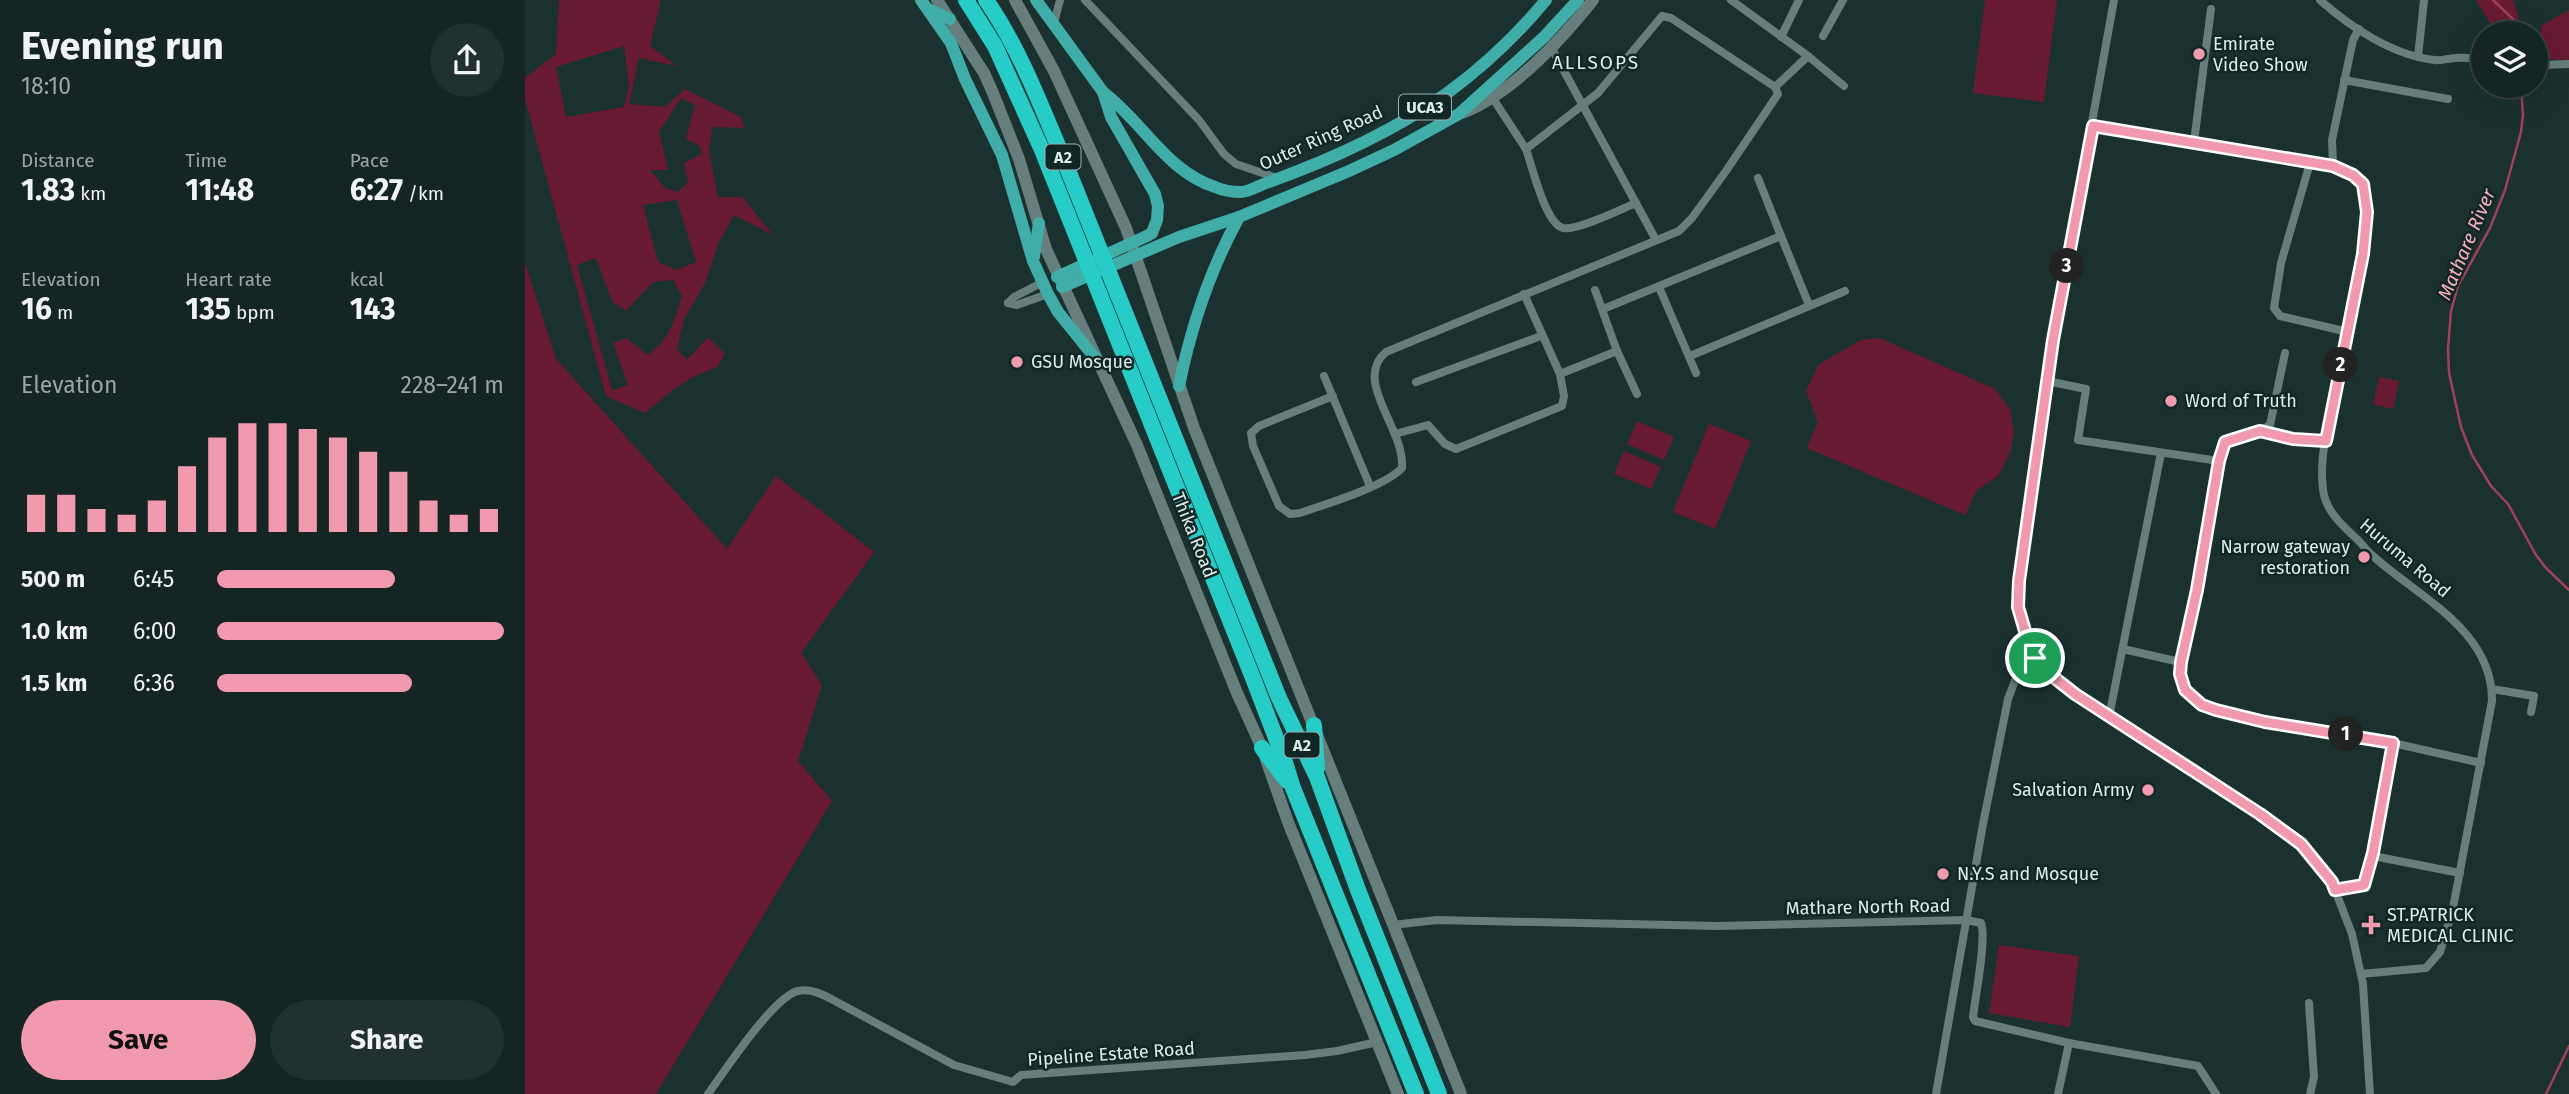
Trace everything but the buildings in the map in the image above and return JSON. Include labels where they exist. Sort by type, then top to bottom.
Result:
[{"type":"highway","name":"Thika Road","points":[[967,0],[995,46],[1042,150],[1254,678],[1285,759],[1293,788],[1416,1094]]},
{"type":"highway","name":"Thika Road","points":[[986,0],[1009,36],[1038,98],[1279,698],[1317,777],[1358,890],[1439,1094]]},
{"type":"highway","points":[[1314,725],[1317,777]]},
{"type":"highway","points":[[1262,748],[1293,788]]},
{"type":"main road","points":[[1015,0],[1053,71],[1126,228],[1179,386],[1461,1094]]},
{"type":"main road","name":"Outer Ring Road","points":[[1103,92],[1121,107],[1175,166],[1202,183],[1219,189],[1243,192],[1373,137],[1446,94],[1491,58],[1546,0]]},
{"type":"main road","name":"UCA3","points":[[1459,114],[1539,43],[1577,0]]},
{"type":"main road","name":"UCA3","points":[[1239,217],[1394,150],[1492,97],[1551,47],[1593,0]]},
{"type":"main road","points":[[1042,2],[1103,92],[1111,117],[1155,194],[1157,220],[1152,233],[1142,246]]},
{"type":"main road","points":[[929,3],[951,43],[965,79],[1002,155],[1033,261],[1058,312],[1100,365]]},
{"type":"main road","name":"Thika Road","points":[[929,3],[950,19],[993,93],[1019,159],[1046,249],[1066,279],[1100,365],[1137,445],[1232,682],[1262,748],[1288,822],[1398,1094]]},
{"type":"main road","points":[[1179,386],[1214,265],[1239,217]]},
{"type":"main road","points":[[1066,279],[1142,246],[1239,217]]},
{"type":"main road","points":[[1033,261],[1039,223]]},
{"type":"street","points":[[1054,23],[1060,0]]},
{"type":"street","points":[[1085,0],[1212,136],[1224,154],[1236,164],[1279,179]]},
{"type":"street","points":[[1731,0],[1844,86]]},
{"type":"street","points":[[1781,37],[1799,0]]},
{"type":"street","points":[[1823,36],[1843,0]]},
{"type":"street","points":[[2114,0],[2047,381],[2017,600],[2025,634],[2035,658],[2075,694],[2260,814],[2301,844],[2332,882],[2352,934],[2361,974],[2369,1051],[2370,1094]]},
{"type":"street","points":[[2321,0],[2359,29],[2394,48],[2438,61],[2458,57],[2471,59]]},
{"type":"street","points":[[2418,57],[2424,0]]},
{"type":"street","points":[[2194,142],[2211,9]]},
{"type":"street","points":[[1333,396],[1253,429],[1250,438],[1279,506],[1290,514],[1318,507],[1370,486],[1402,468],[1395,434],[1373,378],[1374,368],[1380,357],[1386,352],[1679,231],[1692,218],[1776,100],[1778,92],[1775,87],[1671,18],[1662,16],[1619,70],[1584,105],[1525,149]]},
{"type":"street","points":[[2093,126],[2333,166],[2332,140],[2353,40],[2359,29]]},
{"type":"street","points":[[1551,47],[1656,240]]},
{"type":"street","points":[[1775,87],[1808,56]]},
{"type":"street","points":[[2548,65],[2569,64]]},
{"type":"street","points":[[2344,80],[2448,99]]},
{"type":"street","points":[[1492,97],[1525,149],[1548,213],[1556,224],[1562,228],[1577,226],[1636,203]]},
{"type":"street","points":[[2309,163],[2281,263],[2274,308],[2280,316],[2348,332]]},
{"type":"street","name":"Huruma Road","points":[[2333,166],[2353,175],[2363,184],[2367,212],[2363,254],[2326,441],[2323,490],[2326,502],[2334,516],[2371,554],[2441,608],[2462,630],[2480,654],[2491,678],[2492,689],[2460,873],[2448,930],[2440,952],[2426,968],[2361,974]]},
{"type":"street","points":[[1758,178],[1809,305]]},
{"type":"street","points":[[1602,309],[1781,236]]},
{"type":"street","points":[[1659,287],[1696,373]]},
{"type":"street","points":[[1595,290],[1617,351],[1637,394]]},
{"type":"street","points":[[1690,356],[1845,291]]},
{"type":"street","points":[[1395,434],[1428,425],[1448,446],[1463,448],[1562,406],[1565,396],[1559,374],[1524,294]]},
{"type":"street","points":[[1416,382],[1541,336]]},
{"type":"street","points":[[1559,374],[1617,351]]},
{"type":"street","points":[[2285,353],[2270,425],[2225,442],[2219,461],[2197,590],[2181,662],[2180,674],[2185,690],[2209,708],[2265,722],[2393,743],[2481,763]]},
{"type":"street","points":[[1324,376],[1370,486]]},
{"type":"street","points":[[2047,381],[2087,389],[2078,440],[2219,461]]},
{"type":"street","points":[[2260,431],[2293,439],[2326,441]]},
{"type":"street","points":[[2109,717],[2130,599],[2161,453]]},
{"type":"street","points":[[2123,649],[2181,662]]},
{"type":"street","points":[[1936,1094],[2009,694],[2019,670],[2035,658]]},
{"type":"street","points":[[2492,689],[2534,696],[2531,712]]},
{"type":"street","points":[[2335,890],[2364,885],[2373,853],[2393,743]]},
{"type":"street","points":[[2373,853],[2379,858],[2460,873]]},
{"type":"street","name":"Mathare North Road","points":[[1394,925],[1437,920],[1717,926],[1966,920],[1981,923],[1983,928],[1973,1017],[1975,1021],[2069,1043],[2198,1066],[2203,1070],[2213,1093]]},
{"type":"street","name":"Pipeline Estate Road","points":[[708,1094],[771,1011],[790,993],[800,990],[827,997],[954,1065],[1013,1082],[1021,1075],[1305,1055],[1377,1042]]},
{"type":"street","points":[[2309,1003],[2314,1077],[2310,1094]]},
{"type":"street","points":[[2059,1094],[2069,1043]]},
{"type":"shaded area","points":[[559,0],[661,0],[650,46],[677,66],[639,58],[629,104],[665,107],[685,89],[741,117],[744,128],[712,127],[709,152],[718,197],[742,197],[773,235],[734,215],[719,242],[705,283],[684,319],[677,349],[687,360],[708,337],[725,354],[717,367],[693,377],[645,413],[606,396],[525,99],[525,78],[556,54]],"holes":[[[624,46],[629,85],[624,107],[566,117],[556,67]],[[681,98],[695,105],[686,138],[700,147],[702,154],[684,163],[688,183],[677,192],[665,188],[650,170],[668,170],[659,132]],[[677,200],[696,262],[677,270],[658,262],[643,205]],[[596,258],[612,301],[626,311],[653,282],[673,280],[682,296],[666,336],[647,355],[627,338],[613,343],[628,385],[612,390],[577,265]]]},
{"type":"shaded area","points":[[1985,0],[2057,0],[2044,102],[1973,93]]},
{"type":"shaded area","points":[[2476,0],[2513,0],[2520,21],[2489,21]]},
{"type":"shaded area","points":[[2569,10],[2569,60],[2548,59],[2548,22]]},
{"type":"shaded area","points":[[525,262],[556,359],[727,549],[776,476],[874,552],[801,653],[822,685],[798,761],[832,801],[656,1094],[525,1094]]},
{"type":"shaded area","points":[[1880,338],[1995,389],[2010,409],[2014,432],[2010,453],[1998,476],[1977,490],[1965,515],[1807,448],[1818,422],[1806,391],[1818,365],[1861,340]]},
{"type":"shaded area","points":[[2379,377],[2399,381],[2393,409],[2373,404]]},
{"type":"shaded area","points":[[1637,421],[1674,437],[1664,460],[1627,444]]},
{"type":"shaded area","points":[[1709,424],[1751,441],[1715,529],[1673,512]]},
{"type":"shaded area","points":[[1624,451],[1661,467],[1651,489],[1614,474]]},
{"type":"shaded area","points":[[1999,945],[2079,956],[2070,1027],[1989,1013]]},
{"type":"waterway","name":"Mathare River","points":[[2493,0],[2515,21]]},
{"type":"waterway","name":"Mathare River","points":[[2522,98],[2521,132],[2505,190],[2490,228],[2458,286],[2451,311],[2449,373],[2461,427],[2472,455],[2491,486],[2508,504],[2536,555],[2569,590]]},
{"type":"waterway","name":"Mathare River","points":[[2546,1094],[2569,1046]]},
{"type":"place","name":"Emirate Video Show","points":[[2199,54]]},
{"type":"place","name":"GSU Mosque","points":[[1017,362]]},
{"type":"place","name":"Word of Truth","points":[[2171,401]]},
{"type":"place","name":"Narrow gateway restoration","points":[[2364,557]]},
{"type":"place","name":"Salvation Army","points":[[2148,790]]},
{"type":"place","name":"N.Y.S and Mosque","points":[[1943,874]]},
{"type":"place","name":"ST.PATRICK MEDICAL CLINIC","points":[[2371,925]]},
{"type":"district","name":"ALLSOPS","points":[[1596,62]]},
{"type":"route","points":[[2093,126],[2333,166],[2353,175],[2363,184],[2367,212],[2364,248],[2326,441],[2293,439],[2260,431],[2225,442],[2219,461],[2180,674],[2190,696],[2209,708],[2265,722],[2393,743],[2373,853],[2364,885],[2335,890],[2332,882],[2301,844],[2260,814],[2075,694],[2035,658],[2020,616],[2017,600],[2019,581],[2053,340],[2093,126]]}]
